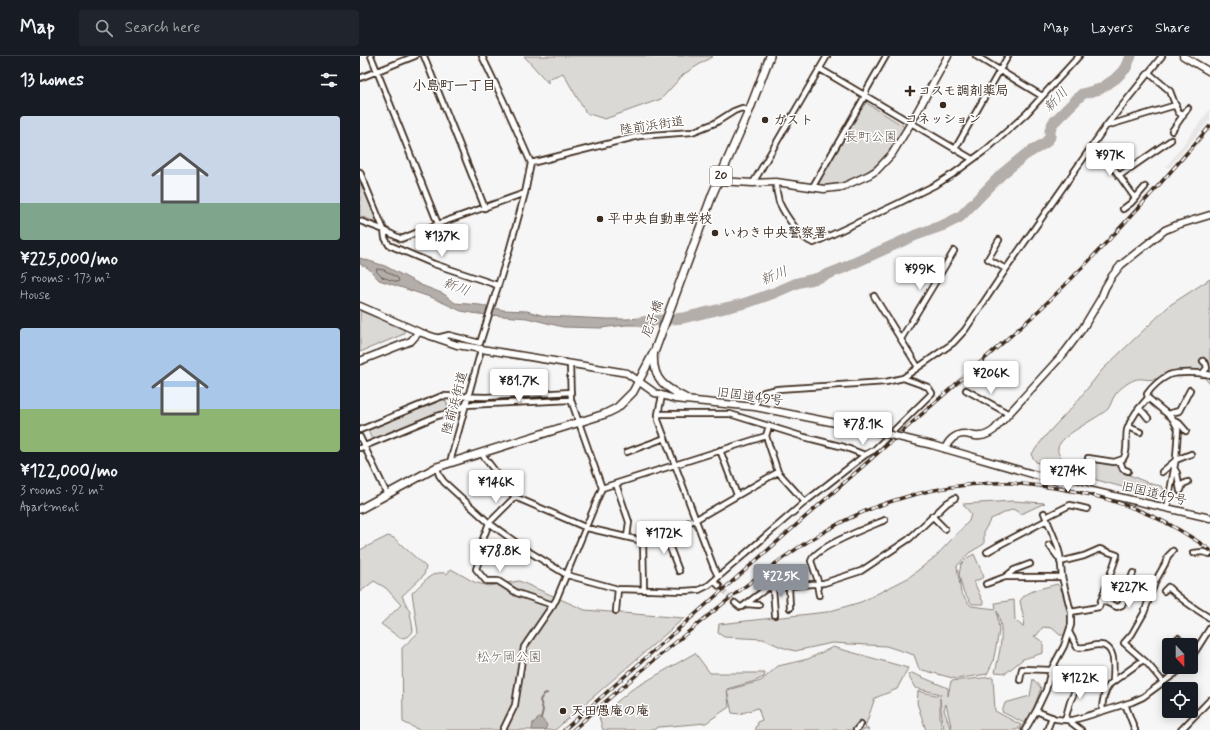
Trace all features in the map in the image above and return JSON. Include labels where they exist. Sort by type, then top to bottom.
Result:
[{"type":"main road","name":"20","points":[[719,181],[749,111],[770,56]]},
{"type":"main road","name":"尼子橋","points":[[655,350],[713,193],[719,181]]},
{"type":"main road","name":"20","points":[[360,509],[437,467],[605,414],[616,408],[633,392],[655,350]]},
{"type":"street","points":[[371,56],[438,224]]},
{"type":"street","points":[[360,78],[415,56]]},
{"type":"street","points":[[424,56],[485,208]]},
{"type":"street","points":[[436,338],[449,335],[480,343],[525,193],[531,163],[482,56]]},
{"type":"street","points":[[753,183],[827,56]]},
{"type":"street","points":[[812,188],[865,96],[866,91],[886,56]]},
{"type":"street","points":[[719,181],[753,183],[776,182],[824,189],[842,187],[860,180],[877,170],[892,154],[948,56]]},
{"type":"street","points":[[976,56],[1042,96]]},
{"type":"street","points":[[955,149],[1008,56]]},
{"type":"street","points":[[776,182],[778,197],[782,206],[799,232],[814,243],[937,184],[953,174],[1027,113],[1079,56]]},
{"type":"street","points":[[755,407],[757,397],[764,392],[794,388],[879,382],[903,378],[953,343],[965,330],[1106,126],[1162,56]]},
{"type":"street","points":[[1183,56],[1210,72]]},
{"type":"street","points":[[820,69],[972,159]]},
{"type":"street","points":[[1149,73],[1168,88],[1178,112],[1183,116]]},
{"type":"street","points":[[1106,126],[1176,105]]},
{"type":"street","name":"陸前浜街道","points":[[531,163],[640,136],[692,132],[715,123],[734,111],[742,108],[749,111]]},
{"type":"street","points":[[1172,131],[1188,108]]},
{"type":"street","points":[[1119,176],[1171,140]]},
{"type":"street","points":[[1092,146],[1108,160],[1135,198]]},
{"type":"street","points":[[360,172],[384,230],[388,245],[434,264],[497,285]]},
{"type":"street","points":[[1123,209],[1145,188]]},
{"type":"street","points":[[360,221],[384,230],[401,239],[525,193]]},
{"type":"street","points":[[945,449],[954,437],[963,434],[980,436],[994,430],[1064,352],[1083,328],[1112,276],[1121,265],[1165,230],[1177,224],[1210,215]]},
{"type":"street","points":[[999,240],[988,259],[1006,269]]},
{"type":"street","points":[[901,339],[954,251]]},
{"type":"street","points":[[874,296],[918,368]]},
{"type":"street","name":"旧国道49号","points":[[360,306],[419,332],[457,345],[627,373],[638,382],[662,396],[675,399],[755,407],[861,428],[945,449],[1088,490],[1210,518]]},
{"type":"street","points":[[360,361],[412,341],[419,332]]},
{"type":"street","name":"陸前浜街道","points":[[450,462],[480,350]]},
{"type":"street","points":[[655,350],[653,364],[661,383],[675,393],[692,401]]},
{"type":"street","points":[[1202,374],[1207,368],[1203,361]]},
{"type":"street","points":[[503,730],[515,705],[524,647],[556,600],[602,488],[571,400],[570,364]]},
{"type":"street","points":[[1088,458],[1114,462],[1120,461],[1125,457],[1127,431],[1132,417],[1148,398],[1147,394],[1169,375],[1210,375]]},
{"type":"street","points":[[437,467],[438,475],[444,482],[489,523],[528,551],[567,574],[618,589],[699,590],[709,585],[805,502],[865,455],[874,450],[932,393],[928,387],[903,378]]},
{"type":"street","points":[[966,390],[1009,414]]},
{"type":"street","points":[[1167,414],[1178,412],[1190,390]]},
{"type":"street","points":[[360,430],[442,396],[467,395],[486,397],[571,392]]},
{"type":"street","points":[[662,396],[658,420],[666,438],[695,520],[718,576]]},
{"type":"street","points":[[1148,398],[1174,421],[1179,423],[1186,431]]},
{"type":"street","points":[[362,447],[437,416],[458,410],[465,405],[571,400]]},
{"type":"street","points":[[1139,408],[1148,418]]},
{"type":"street","points":[[658,414],[730,414],[865,455]]},
{"type":"street","points":[[1167,508],[1176,460],[1178,432],[1174,421]]},
{"type":"street","points":[[769,426],[766,436],[778,472],[805,502]]},
{"type":"street","points":[[1129,427],[1140,432]]},
{"type":"street","points":[[602,488],[766,436]]},
{"type":"street","points":[[360,438],[362,447],[387,494]]},
{"type":"street","points":[[627,452],[666,438]]},
{"type":"street","points":[[720,450],[737,496]]},
{"type":"street","points":[[481,453],[515,497],[586,528],[643,541],[695,520],[778,472]]},
{"type":"street","points":[[1162,472],[1176,460],[1191,454]]},
{"type":"street","points":[[1120,461],[1123,469],[1128,471]]},
{"type":"street","points":[[1174,468],[1177,473],[1180,491],[1182,490],[1183,484],[1188,482]]},
{"type":"street","points":[[616,484],[629,522],[627,537]]},
{"type":"street","points":[[515,497],[489,523],[482,539],[481,555],[476,570],[486,581],[498,581],[517,593],[553,605]]},
{"type":"street","points":[[735,603],[740,607],[765,590],[773,588],[818,584],[848,576],[868,566],[909,539],[932,516],[955,498]]},
{"type":"street","points":[[987,552],[1046,517],[1070,505],[1086,509]]},
{"type":"street","points":[[932,516],[945,529]]},
{"type":"street","points":[[1024,730],[1036,711],[1046,690],[1051,670],[1064,646],[1071,625],[1072,612],[1062,577],[1057,544],[1046,517]]},
{"type":"street","points":[[819,595],[818,584],[811,561],[813,556],[845,537],[885,520]]},
{"type":"street","points":[[664,532],[679,571]]},
{"type":"street","points":[[643,541],[644,590]]},
{"type":"street","points":[[1049,545],[1060,561]]},
{"type":"street","points":[[1060,561],[1084,556],[1100,549],[1117,555],[1098,607],[1072,612]]},
{"type":"street","points":[[1173,551],[1168,556],[1156,580],[1144,613],[1132,634],[1124,643],[1143,660],[1163,682],[1174,674]]},
{"type":"street","points":[[1193,553],[1203,552],[1210,554]]},
{"type":"street","points":[[986,584],[1005,577],[1014,570],[1030,564]]},
{"type":"street","points":[[1101,600],[1116,607],[1122,605],[1133,573]]},
{"type":"street","points":[[1005,577],[1062,577]]},
{"type":"street","points":[[714,580],[719,586]]},
{"type":"street","points":[[789,586],[790,608]]},
{"type":"street","points":[[1164,591],[1168,587],[1181,599],[1210,618]]},
{"type":"street","points":[[773,588],[775,615]]},
{"type":"street","points":[[616,611],[618,589]]},
{"type":"street","points":[[746,604],[759,605]]},
{"type":"street","points":[[1198,648],[1210,628]]},
{"type":"street","points":[[1069,632],[1077,647],[1084,648],[1099,645],[1106,647],[1112,654],[1114,663],[1113,682]]},
{"type":"street","points":[[1102,711],[1104,695],[1107,688],[1143,660]]},
{"type":"street","points":[[1020,680],[1022,669],[1051,670]]},
{"type":"street","points":[[1067,720],[1070,702],[1082,675]]},
{"type":"street","points":[[1036,711],[1052,717],[1072,720],[1143,697],[1162,683]]},
{"type":"street","points":[[1181,730],[1210,700]]},
{"type":"street","points":[[1125,704],[1135,730]]},
{"type":"street","points":[[1047,730],[1052,717]]},
{"type":"street","points":[[1067,720],[1081,730]]},
{"type":"street","points":[[856,730],[861,724]]},
{"type":"shaded area","points":[[1210,109],[1210,120],[1169,168],[1166,167]]},
{"type":"green space","points":[[524,56],[713,56],[684,74],[661,99],[605,119],[586,113],[563,73],[548,79],[548,83]]},
{"type":"green space","name":"長町公園","points":[[865,102],[905,127],[887,154],[865,173],[844,182],[819,185],[818,182]]},
{"type":"green space","points":[[360,179],[378,223],[360,216]]},
{"type":"green space","points":[[1210,279],[1210,384],[1200,373],[1191,369],[1160,378],[1134,380],[1123,386],[1114,397],[1108,409],[1065,438],[1060,443],[1058,448],[1058,453],[1063,459],[1071,461],[1086,460],[1116,465],[1122,472],[1151,484],[1161,486],[1164,489],[1160,494],[1155,496],[1036,462],[1031,455],[1046,435],[1075,404],[1102,370],[1170,305]]},
{"type":"green space","points":[[360,311],[404,328],[404,334],[360,352]]},
{"type":"green space","points":[[445,399],[449,409],[372,440],[368,430]]},
{"type":"green space","points":[[1013,501],[1045,503],[1021,514],[1013,509],[991,519],[984,531],[984,544],[969,553],[957,566],[961,593],[971,606],[996,609],[995,603],[1014,600],[1015,620],[1023,627],[1024,620],[1020,601],[1023,597],[1031,592],[1057,584],[1066,601],[1069,611],[1069,623],[1065,635],[1060,635],[1052,628],[1043,627],[1037,635],[1034,636],[1043,642],[1043,653],[1023,659],[1006,673],[995,672],[1001,642],[1001,626],[997,611],[999,631],[993,662],[987,674],[956,679],[919,669],[914,655],[886,646],[832,643],[795,651],[763,639],[724,637],[718,633],[719,624],[827,612],[861,602],[908,578],[935,557],[969,521],[971,514],[963,504]]},
{"type":"green space","points":[[388,536],[394,538],[426,567],[424,575],[402,596],[410,612],[413,630],[410,635],[402,638],[381,624],[401,605],[386,588],[374,581],[360,592],[360,550]]},
{"type":"green space","points":[[974,554],[984,577],[974,582],[984,604],[972,604],[963,591],[959,575],[961,564]]},
{"type":"green space","name":"松ケ岡公園","points":[[451,569],[474,582],[488,586],[519,581],[585,610],[684,618],[555,730],[419,730],[403,722],[402,648],[418,633],[412,593],[432,575],[437,573],[447,574]]},
{"type":"green space","points":[[833,647],[908,668],[897,689],[875,698],[865,727],[869,730],[756,730],[755,727],[758,725],[757,722],[762,720],[758,708],[739,714],[732,713],[727,690],[761,681],[778,666],[808,659]]},
{"type":"green space","points":[[695,653],[710,673],[765,673],[764,677],[727,689],[729,707],[706,723],[659,727],[653,730],[603,730],[599,717],[631,690]]},
{"type":"green space","points":[[912,673],[948,688],[948,696],[951,681],[993,677],[995,711],[1021,725],[1017,730],[953,730],[946,704],[944,710],[951,730],[944,730],[940,698],[940,718],[942,730],[926,730],[917,703],[918,691],[940,696],[941,694],[915,688],[908,675]]},
{"type":"green space","points":[[1033,679],[1041,688],[1026,730],[1019,730],[1024,723],[1002,712],[1005,703],[1030,696]]},
{"type":"water","points":[[360,258],[385,266],[421,285],[444,294],[455,303],[480,305],[503,310],[527,311],[545,316],[607,319],[657,317],[653,327],[646,325],[626,325],[600,328],[563,327],[527,318],[461,311],[433,298],[379,280],[368,268],[360,264]]},
{"type":"water","points":[[541,718],[547,725],[545,730],[532,730],[533,723]]},
{"type":"waterway","name":"新川","points":[[641,322],[683,318],[746,303],[797,283],[818,278],[841,269],[960,217],[1002,174],[1025,155],[1045,143],[1050,137],[1050,130],[1053,123],[1082,94],[1100,89],[1115,79],[1126,68],[1131,56]]},
{"type":"waterway","points":[[541,718],[543,710],[540,700],[544,694],[547,693]]},
{"type":"tunnel","points":[[719,586],[735,603]]},
{"type":"railway","points":[[564,730],[1033,316],[1124,224],[1210,126]]},
{"type":"railway","points":[[573,730],[704,619],[780,560],[812,539],[848,519],[867,510],[908,496],[950,487],[993,483],[1024,484],[1076,492],[1117,502],[1156,518],[1193,538],[1210,550]]},
{"type":"place","name":"コスモ調剤薬局","points":[[910,91]]},
{"type":"place","name":"コネッション","points":[[943,105]]},
{"type":"place","name":"ガスト","points":[[765,120]]},
{"type":"place","name":"平中央自動車学校","points":[[600,219]]},
{"type":"place","name":"いわき中央警察署","points":[[715,233]]},
{"type":"place","name":"天田愚庵の庵","points":[[563,711]]},
{"type":"district","name":"小島町一丁目","points":[[454,86]]}]
